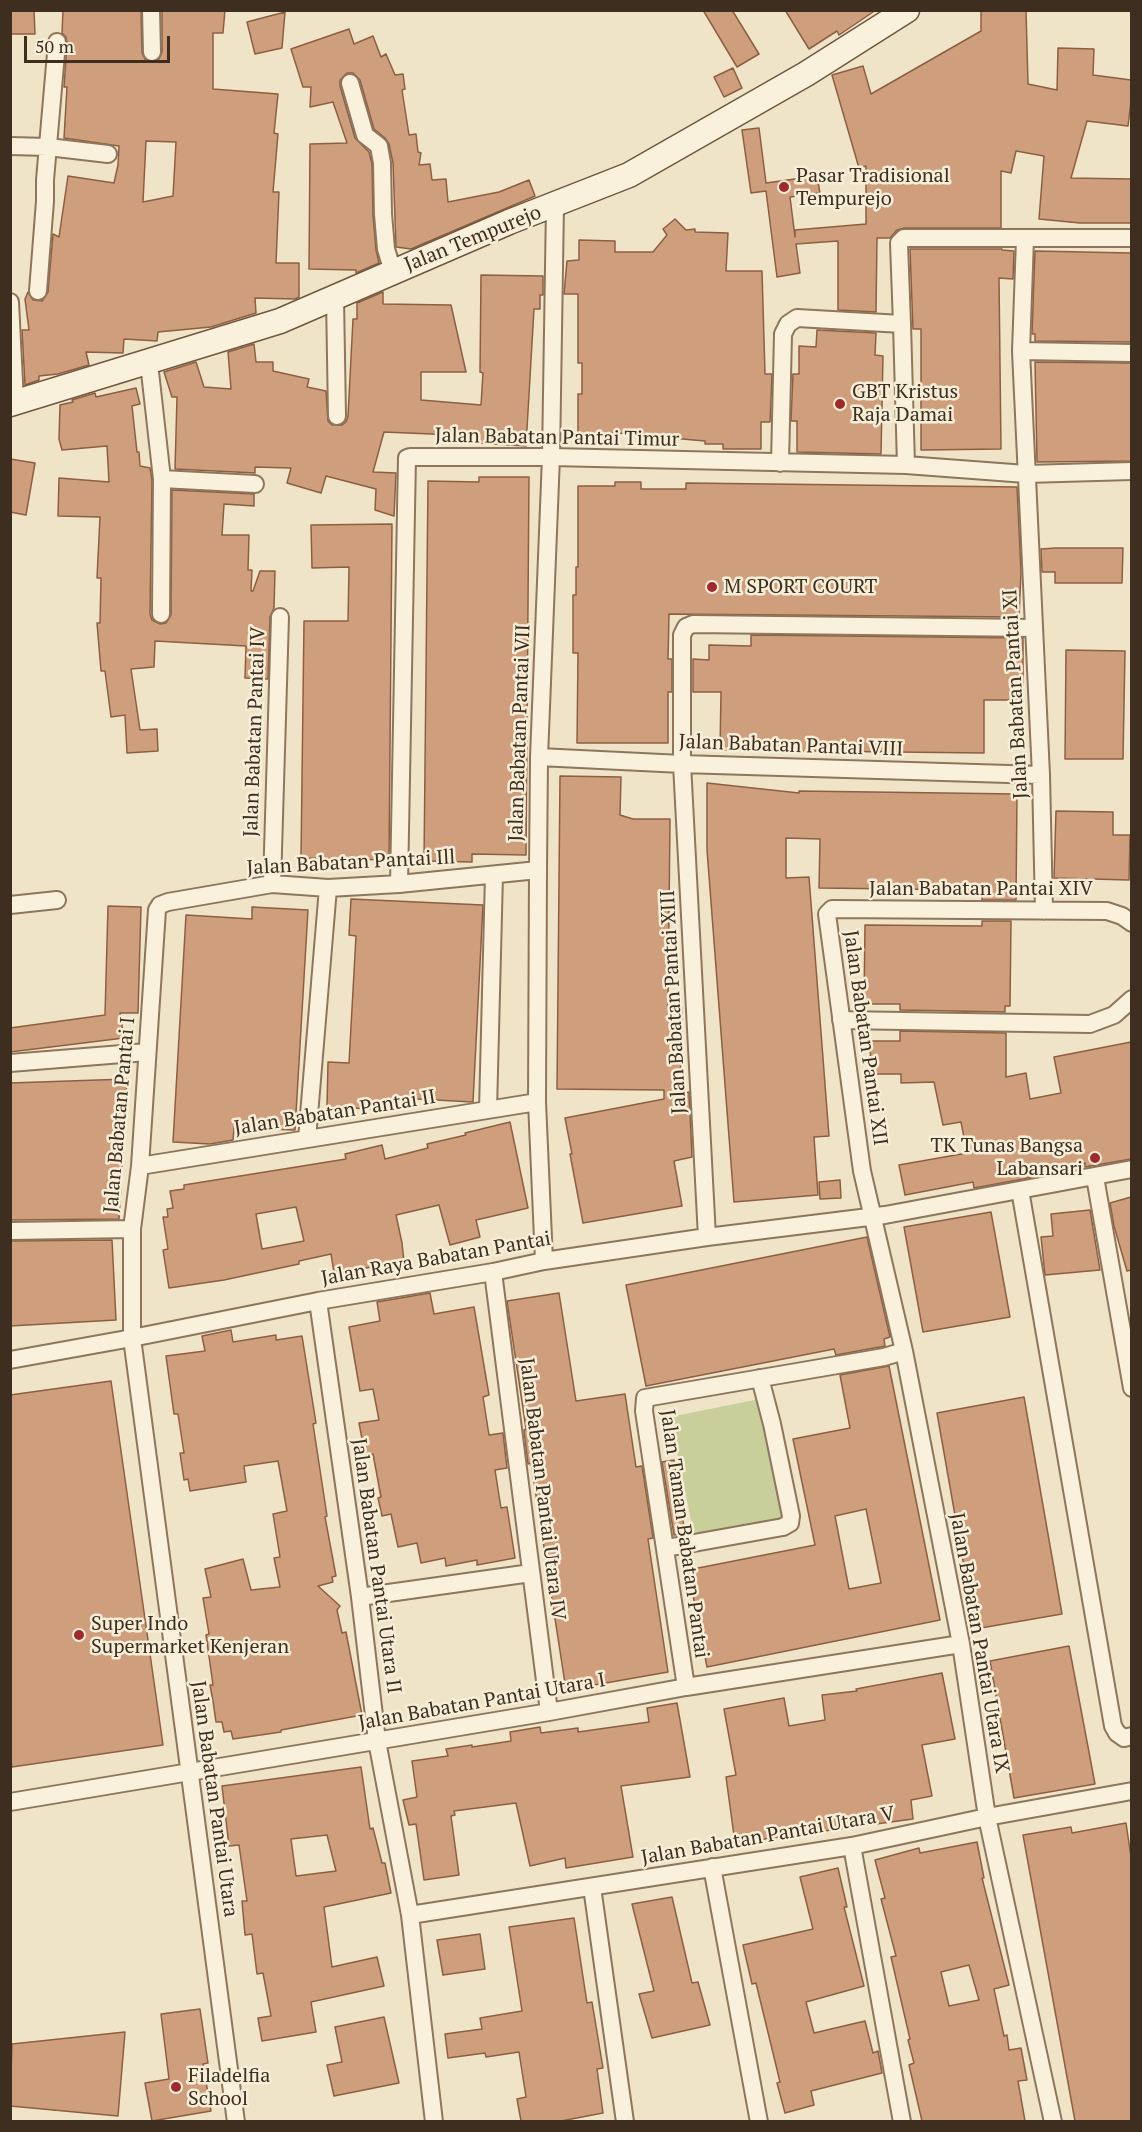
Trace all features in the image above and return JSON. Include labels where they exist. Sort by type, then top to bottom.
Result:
[{"type":"main road","name":"Jalan Tempurejo","points":[[13,403],[280,321],[509,222],[629,175],[806,74],[907,10]]},
{"type":"street","points":[[151,10],[152,52]]},
{"type":"street","points":[[38,291],[57,42]]},
{"type":"street","points":[[350,83],[365,135],[379,146],[382,163],[386,249],[393,272]]},
{"type":"street","points":[[10,146],[48,147],[108,154]]},
{"type":"street","name":"Jalan Babatan Pantai VII","points":[[544,1261],[537,1102],[539,757],[551,457],[555,205]]},
{"type":"street","points":[[906,465],[899,243],[904,238],[1131,238]]},
{"type":"street","name":"Jalan Babatan Pantai XI","points":[[1025,239],[1021,351],[1041,775],[1044,911]]},
{"type":"street","points":[[335,298],[337,416]]},
{"type":"street","points":[[10,302],[13,403]]},
{"type":"street","points":[[780,463],[783,334],[788,324],[797,318],[902,324]]},
{"type":"street","points":[[1021,351],[1131,353]]},
{"type":"street","points":[[149,363],[162,479],[161,614]]},
{"type":"street","name":"Jalan Babatan Pantai Timur","points":[[399,884],[405,461],[410,457],[551,457],[906,465],[1026,474],[1131,471]]},
{"type":"street","points":[[162,479],[255,484]]},
{"type":"street","name":"Jalan Babatan Pantai IV","points":[[272,884],[280,617]]},
{"type":"street","name":"Jalan Babatan Pantai XIII","points":[[707,1237],[682,764],[682,634],[686,627],[693,624],[1034,628]]},
{"type":"street","name":"Jalan Babatan Pantai VIII","points":[[539,757],[682,764],[1041,775]]},
{"type":"street","name":"Jalan Babatan Pantai Ill","points":[[168,902],[272,884],[328,888],[399,884],[538,870]]},
{"type":"street","points":[[488,1110],[494,875]]},
{"type":"street","points":[[307,1139],[328,888]]},
{"type":"street","points":[[10,905],[57,900]]},
{"type":"street","name":"Jalan Babatan Pantai I","points":[[132,1338],[132,1229],[140,1166],[157,910],[160,905],[168,902]]},
{"type":"street","name":"Jalan Babatan Pantai XIV","points":[[828,911],[843,909],[1107,911],[1122,916],[1131,923]]},
{"type":"street","name":"Jalan Babatan Pantai XII","points":[[828,911],[827,919],[862,1171]]},
{"type":"street","points":[[841,1020],[1090,1024],[1114,1015],[1131,999]]},
{"type":"street","points":[[10,1063],[147,1052]]},
{"type":"street","name":"Jalan Babatan Pantai II","points":[[140,1166],[537,1102]]},
{"type":"street","name":"Jalan Raya Babatan Pantai","points":[[10,1360],[318,1301],[493,1272],[544,1261],[707,1237],[872,1217],[1131,1169]]},
{"type":"street","name":"Jalan Babatan Pantai Utara IX","points":[[862,1171],[904,1351],[961,1644],[987,1817],[1053,2121]]},
{"type":"street","points":[[1095,1177],[1131,1388]]},
{"type":"street","points":[[1020,1190],[1113,1726],[1124,1738],[1131,1736]]},
{"type":"street","points":[[10,1231],[132,1229]]},
{"type":"street","name":"Jalan Babatan Pantai Utara IV","points":[[493,1272],[549,1712]]},
{"type":"street","name":"Jalan Babatan Pantai Utara II","points":[[318,1301],[360,1597],[377,1741],[410,1915],[434,2121]]},
{"type":"street","name":"Jalan Babatan Pantai Utara","points":[[132,1338],[236,2121]]},
{"type":"street","name":"Jalan Taman Babatan Pantai","points":[[686,1687],[644,1401],[648,1397],[884,1357],[904,1351]]},
{"type":"street","points":[[666,1548],[783,1527],[790,1523],[791,1516],[772,1424],[760,1378]]},
{"type":"street","points":[[360,1597],[531,1573]]},
{"type":"street","name":"Jalan Babatan Pantai Utara I","points":[[10,1803],[686,1687],[961,1644]]},
{"type":"street","name":"Jalan Babatan Pantai Utara V","points":[[410,1915],[852,1846],[987,1817],[1131,1792]]},
{"type":"street","points":[[852,1846],[902,2121]]},
{"type":"street","points":[[712,1867],[759,2121]]},
{"type":"street","points":[[592,1887],[626,2121]]},
{"type":"green space","points":[[759,1399],[784,1518],[694,1535],[670,1417]]},
{"type":"building","points":[[10,10],[34,10],[35,34],[10,34]]},
{"type":"building","points":[[63,10],[141,10],[142,53],[146,61],[152,62],[158,61],[162,52],[162,10],[225,10],[223,33],[213,33],[213,89],[278,94],[274,133],[278,134],[273,192],[279,192],[276,263],[299,263],[299,297],[295,299],[255,298],[256,313],[211,327],[158,332],[157,341],[124,339],[123,353],[86,352],[89,365],[58,374],[39,376],[39,380],[25,385],[22,330],[29,330],[25,299],[28,292],[33,300],[42,301],[48,292],[53,234],[59,237],[68,176],[114,183],[118,165],[119,146],[64,138],[67,43],[62,33]],"holes":[[[146,141],[176,142],[173,196],[143,202]]]},
{"type":"building","points":[[703,10],[732,10],[759,54],[737,67]]},
{"type":"building","points":[[785,10],[876,10],[839,35],[837,31],[809,49]]},
{"type":"building","points":[[981,10],[1026,10],[1028,84],[1057,90],[1058,48],[1094,49],[1093,75],[1131,80],[1128,126],[1087,121],[1071,178],[1131,179],[1131,223],[1080,223],[1039,219],[1044,156],[1016,151],[1011,173],[1001,171],[1001,228],[904,228],[897,230],[890,238],[877,238],[876,312],[838,310],[838,241],[796,244],[800,273],[777,277],[766,191],[751,193],[742,130],[759,128],[766,183],[817,176],[820,193],[790,197],[795,237],[795,230],[866,224],[866,166],[859,168],[832,75],[863,66],[871,94],[981,31]]},
{"type":"building","points":[[285,12],[282,48],[255,54],[247,22]]},
{"type":"building","points":[[349,29],[354,44],[373,36],[381,57],[386,54],[395,75],[403,74],[405,89],[402,90],[409,135],[416,134],[418,152],[421,153],[419,165],[430,164],[432,180],[446,179],[448,202],[499,192],[529,180],[535,196],[411,249],[396,247],[393,163],[389,144],[374,129],[360,80],[353,73],[347,73],[340,80],[340,86],[355,138],[369,152],[372,164],[373,215],[379,263],[356,273],[356,270],[309,269],[310,144],[347,143],[333,102],[310,107],[311,87],[303,87],[291,49]]},
{"type":"building","points":[[733,68],[742,88],[724,97],[714,77]]},
{"type":"building","points":[[675,219],[686,230],[728,233],[726,271],[762,271],[765,374],[772,374],[770,422],[761,422],[761,449],[723,449],[723,444],[705,444],[705,441],[648,436],[648,434],[607,433],[607,444],[578,444],[578,394],[582,394],[582,363],[578,363],[578,294],[564,294],[567,261],[579,260],[579,240],[615,241],[615,252],[653,252],[667,235],[663,229]]},
{"type":"building","points":[[910,249],[1014,251],[1013,279],[999,278],[1001,449],[921,450],[921,329],[913,329]]},
{"type":"building","points":[[1035,251],[1131,253],[1131,342],[1035,341],[1035,334],[1032,334]]},
{"type":"building","points":[[481,275],[543,276],[540,309],[534,309],[526,446],[478,443],[479,436],[384,432],[373,472],[396,473],[394,516],[375,510],[376,489],[326,476],[321,493],[287,483],[291,468],[255,467],[255,473],[175,469],[177,397],[172,397],[164,372],[196,362],[204,387],[231,389],[228,352],[254,344],[256,362],[273,362],[273,371],[309,379],[307,387],[326,391],[328,421],[332,425],[342,425],[348,416],[353,319],[357,319],[357,303],[383,292],[383,304],[451,305],[466,372],[421,372],[421,400],[481,405],[483,373],[480,372]]},
{"type":"building","name":"GBT Kristus Raja Damai","points":[[817,330],[876,333],[875,355],[883,356],[881,454],[797,452],[797,421],[791,421],[793,374],[799,374],[799,346],[816,347]]},
{"type":"building","points":[[1035,362],[1131,363],[1131,461],[1037,462]]},
{"type":"building","points":[[136,388],[140,404],[132,406],[137,452],[139,452],[140,466],[150,468],[152,480],[150,614],[152,620],[160,624],[166,623],[171,615],[172,490],[254,494],[254,506],[224,504],[222,535],[249,535],[248,570],[252,570],[251,591],[253,591],[260,571],[275,571],[274,608],[270,617],[268,679],[245,678],[246,646],[155,641],[154,667],[131,669],[140,730],[157,729],[158,751],[127,753],[125,715],[111,717],[105,671],[101,671],[97,623],[100,623],[101,578],[97,578],[100,517],[58,516],[59,478],[109,482],[107,446],[62,450],[59,439],[60,405],[95,393],[96,397]]},
{"type":"building","points":[[10,459],[35,463],[26,515],[10,512]]},
{"type":"building","points":[[479,477],[529,477],[526,855],[472,854],[472,862],[424,861],[428,481],[479,482]]},
{"type":"building","points":[[615,482],[641,482],[641,489],[686,489],[686,483],[1017,487],[1021,572],[1019,617],[669,614],[668,659],[672,659],[672,692],[668,692],[668,743],[577,743],[578,653],[573,653],[573,595],[576,595],[576,567],[578,567],[578,486],[615,486]]},
{"type":"building","points":[[392,524],[389,860],[301,858],[304,621],[348,621],[349,567],[312,568],[311,525]]},
{"type":"building","points":[[1123,548],[1122,583],[1055,583],[1055,572],[1042,572],[1041,549]]},
{"type":"building","points":[[751,635],[1023,638],[1023,700],[984,700],[984,753],[720,750],[721,692],[693,692],[693,659],[709,660],[709,645],[751,646]]},
{"type":"building","points":[[1066,650],[1125,651],[1123,759],[1065,759]]},
{"type":"building","points":[[560,776],[621,777],[620,815],[633,819],[670,819],[668,1007],[682,1008],[680,1094],[689,1092],[692,1157],[674,1161],[682,1206],[583,1223],[565,1118],[664,1099],[664,1090],[557,1089]]},
{"type":"building","points":[[707,783],[799,793],[799,791],[1017,794],[1016,900],[982,900],[982,890],[819,888],[820,839],[786,838],[786,878],[809,877],[829,1136],[814,1137],[818,1195],[734,1202],[707,850]]},
{"type":"building","points":[[1056,811],[1113,812],[1113,835],[1130,835],[1129,880],[1054,878]]},
{"type":"building","points":[[351,899],[483,905],[473,1102],[398,1098],[397,1110],[327,1107],[328,1062],[349,1063],[356,936],[349,935]]},
{"type":"building","points":[[108,906],[141,907],[138,1013],[120,1013],[124,1038],[10,1052],[10,1028],[105,1015]]},
{"type":"building","points":[[252,907],[308,910],[295,1130],[234,1128],[233,1140],[210,1144],[173,1142],[186,915],[252,919]]},
{"type":"building","points":[[982,921],[1011,921],[1010,1006],[1005,1006],[1005,1012],[900,1010],[900,1004],[864,1004],[865,925],[982,926]]},
{"type":"building","points":[[900,1031],[1006,1033],[1006,1077],[1026,1073],[1030,1099],[1061,1093],[1054,1057],[1131,1042],[1131,1159],[1085,1167],[1085,1163],[1044,1172],[1045,1175],[974,1188],[973,1182],[905,1195],[899,1165],[967,1153],[961,1122],[943,1125],[934,1082],[901,1083],[901,1074],[871,1074],[870,1041],[900,1041]]},
{"type":"building","points":[[127,1079],[119,1219],[10,1220],[10,1083]]},
{"type":"building","points":[[510,1122],[528,1208],[476,1220],[480,1237],[450,1245],[439,1205],[396,1215],[404,1262],[334,1273],[331,1254],[299,1261],[299,1264],[224,1280],[169,1288],[163,1250],[168,1249],[163,1217],[168,1217],[167,1209],[173,1208],[170,1191],[184,1189],[184,1185],[346,1159],[345,1154],[382,1145],[385,1159],[428,1148],[427,1144],[466,1135],[465,1133]],"holes":[[[296,1207],[304,1241],[262,1249],[256,1214]]]},
{"type":"building","points":[[840,1180],[841,1198],[820,1199],[819,1182]]},
{"type":"building","points":[[1131,1197],[1131,1270],[1127,1271],[1110,1203]]},
{"type":"building","points":[[1090,1210],[1100,1270],[1045,1275],[1041,1237],[1053,1236],[1051,1214]]},
{"type":"building","points":[[991,1212],[1010,1317],[923,1332],[904,1227]]},
{"type":"building","points":[[867,1237],[890,1337],[884,1339],[885,1346],[836,1355],[834,1349],[646,1386],[626,1285]]},
{"type":"building","points":[[112,1240],[116,1320],[10,1326],[10,1241]]},
{"type":"building","points":[[430,1293],[434,1314],[474,1307],[489,1395],[483,1397],[489,1435],[503,1433],[507,1468],[495,1470],[501,1508],[507,1507],[515,1558],[477,1565],[477,1560],[446,1566],[445,1558],[421,1563],[417,1543],[398,1547],[391,1514],[382,1516],[373,1454],[365,1455],[359,1423],[379,1420],[373,1389],[360,1391],[349,1327],[380,1321],[377,1302]]},
{"type":"building","points":[[559,1293],[576,1401],[625,1394],[636,1467],[642,1466],[653,1538],[648,1539],[668,1672],[566,1690],[531,1463],[528,1464],[524,1430],[526,1429],[507,1301]]},
{"type":"building","points":[[231,1330],[233,1342],[276,1335],[276,1340],[302,1336],[316,1423],[313,1424],[327,1516],[325,1517],[336,1576],[332,1577],[333,1582],[318,1586],[340,1606],[337,1610],[342,1633],[346,1632],[362,1715],[281,1730],[281,1732],[233,1739],[231,1731],[224,1732],[222,1722],[216,1722],[206,1635],[209,1634],[203,1598],[211,1597],[205,1569],[243,1559],[251,1590],[280,1587],[274,1558],[280,1557],[273,1514],[287,1511],[278,1461],[244,1466],[246,1482],[190,1491],[188,1479],[184,1480],[180,1453],[184,1453],[178,1414],[174,1414],[166,1356],[205,1351],[202,1336]]},
{"type":"building","points":[[889,1366],[940,1620],[707,1667],[688,1570],[815,1545],[793,1439],[850,1428],[840,1375]],"holes":[[[866,1509],[881,1583],[849,1589],[835,1516]]]},
{"type":"building","points":[[111,1381],[163,1745],[12,1767],[10,1755],[10,1395]]},
{"type":"building","points":[[1024,1397],[1062,1614],[975,1629],[937,1413]]},
{"type":"building","points":[[674,1460],[685,1534],[674,1535],[662,1462]]},
{"type":"building","points":[[1069,1646],[1095,1784],[1014,1798],[990,1661]]},
{"type":"building","points":[[942,1673],[955,1739],[922,1745],[932,1796],[911,1800],[913,1819],[735,1843],[726,1777],[736,1775],[724,1709],[784,1698],[789,1726],[825,1720],[822,1695],[857,1691],[856,1689]]},
{"type":"building","points":[[677,1703],[690,1777],[621,1786],[633,1857],[566,1868],[565,1858],[530,1866],[516,1803],[454,1811],[455,1815],[451,1816],[459,1875],[424,1880],[416,1824],[409,1825],[403,1800],[417,1797],[412,1761],[448,1756],[446,1749],[511,1741],[510,1732],[540,1727],[541,1733],[578,1728],[578,1732],[649,1722],[647,1708]]},
{"type":"building","points":[[361,1767],[370,1829],[373,1828],[382,1863],[385,1863],[391,1893],[324,1907],[332,1967],[377,1957],[384,1986],[311,2002],[316,2032],[262,2041],[258,2018],[271,2016],[263,1973],[257,1974],[252,1934],[245,1935],[242,1901],[247,1901],[239,1845],[229,1846],[222,1786]],"holes":[[[327,1835],[336,1871],[296,1876],[291,1839]]]},
{"type":"building","points":[[1126,1823],[1131,1857],[1131,2121],[1075,2121],[1023,1835],[1071,1827],[1072,1833]]},
{"type":"building","points":[[977,1842],[984,1878],[982,1878],[1009,1985],[994,1989],[1009,2050],[1021,2048],[1027,2080],[1018,2081],[1025,2121],[922,2121],[909,2065],[914,2063],[908,2040],[910,2039],[891,1957],[896,1956],[881,1899],[885,1898],[875,1860],[919,1848],[920,1853]],"holes":[[[969,1965],[979,2000],[949,2006],[941,1972]]]},
{"type":"building","points":[[838,1868],[847,1907],[844,1907],[864,1986],[806,2002],[814,2033],[865,2021],[873,2053],[878,2051],[882,2073],[811,2091],[814,2105],[785,2113],[777,2083],[780,2082],[756,1983],[752,1984],[743,1945],[813,1929],[800,1877]]},
{"type":"building","points":[[672,1897],[692,1983],[698,1982],[710,2025],[652,2038],[639,1994],[654,1991],[632,1904]]},
{"type":"building","points":[[574,1918],[587,2003],[592,2002],[603,2068],[597,2069],[603,2113],[561,2121],[521,2121],[517,2099],[526,2097],[519,2052],[486,2057],[485,2053],[448,2058],[445,2034],[482,2029],[480,2018],[522,2011],[509,1927]]},
{"type":"building","points":[[480,1934],[485,1969],[443,1975],[437,1940]]},
{"type":"building","points":[[200,2009],[208,2063],[203,2064],[211,2111],[152,2121],[145,2083],[169,2079],[161,2014]]},
{"type":"building","points":[[384,2017],[399,2083],[334,2096],[327,2065],[342,2062],[335,2027]]},
{"type":"building","points":[[125,2032],[118,2116],[10,2106],[12,2044]]},
{"type":"place","name":"Pasar Tradisional Tempurejo","points":[[784,187]]},
{"type":"place","name":"GBT Kristus Raja Damai","points":[[840,404]]},
{"type":"place","name":"M SPORT COURT","points":[[712,587]]},
{"type":"place","name":"TK Tunas Bangsa Labansari","points":[[1095,1158]]},
{"type":"place","name":"Super Indo Supermarket Kenjeran","points":[[79,1635]]},
{"type":"place","name":"Filadelfia School","points":[[176,2087]]}]
